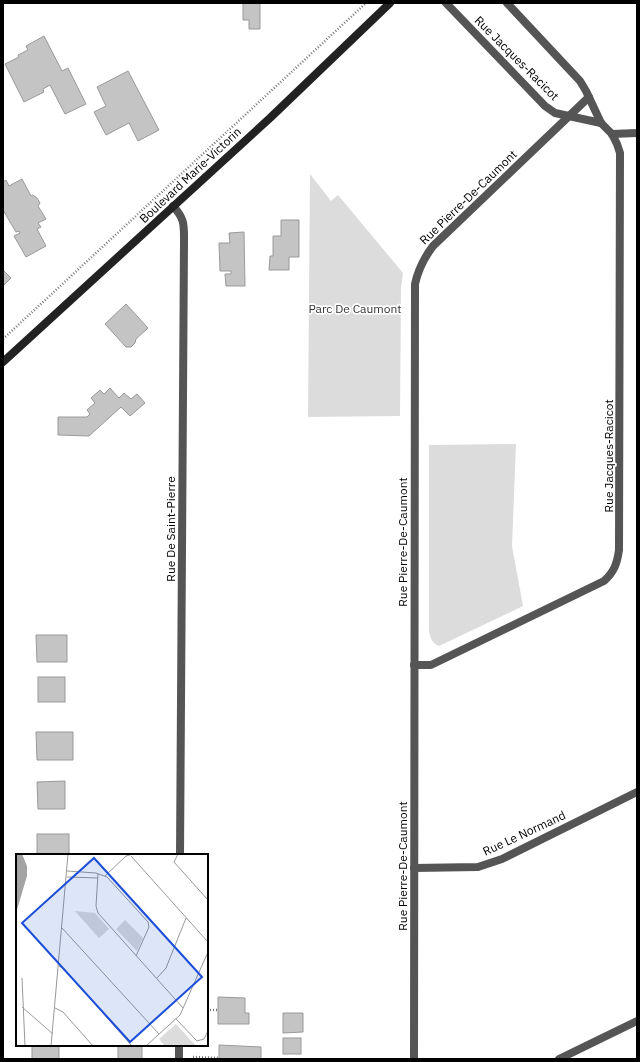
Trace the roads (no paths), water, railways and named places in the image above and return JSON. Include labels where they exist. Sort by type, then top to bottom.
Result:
[{"type":"street","name":"Boulevard Marie-Victorin","points":[[3,362],[270,118],[390,3]]},
{"type":"street","name":"Rue Jacques-Racicot","points":[[446,3],[545,106],[555,113],[601,124]]},
{"type":"street","name":"Rue Jacques-Racicot","points":[[414,665],[431,665],[604,581],[614,570],[618,561],[620,542],[620,153],[612,134],[601,124],[580,81],[507,3]]},
{"type":"street","name":"Rue Pierre-De-Caumont","points":[[414,1059],[415,284],[417,274],[432,246],[589,97]]},
{"type":"street","points":[[612,134],[637,133]]},
{"type":"street","name":"Rue De Saint-Pierre","points":[[174,206],[181,215],[184,225],[180,854]]},
{"type":"street","name":"Rue Le Normand","points":[[414,868],[478,866],[502,859],[637,792]]},
{"type":"street","points":[[559,1059],[637,1021]]},
{"type":"street","points":[[179,1046],[179,1059]]},
{"type":"park label","name":"Parc De Caumont","points":[[355,308]]}]
